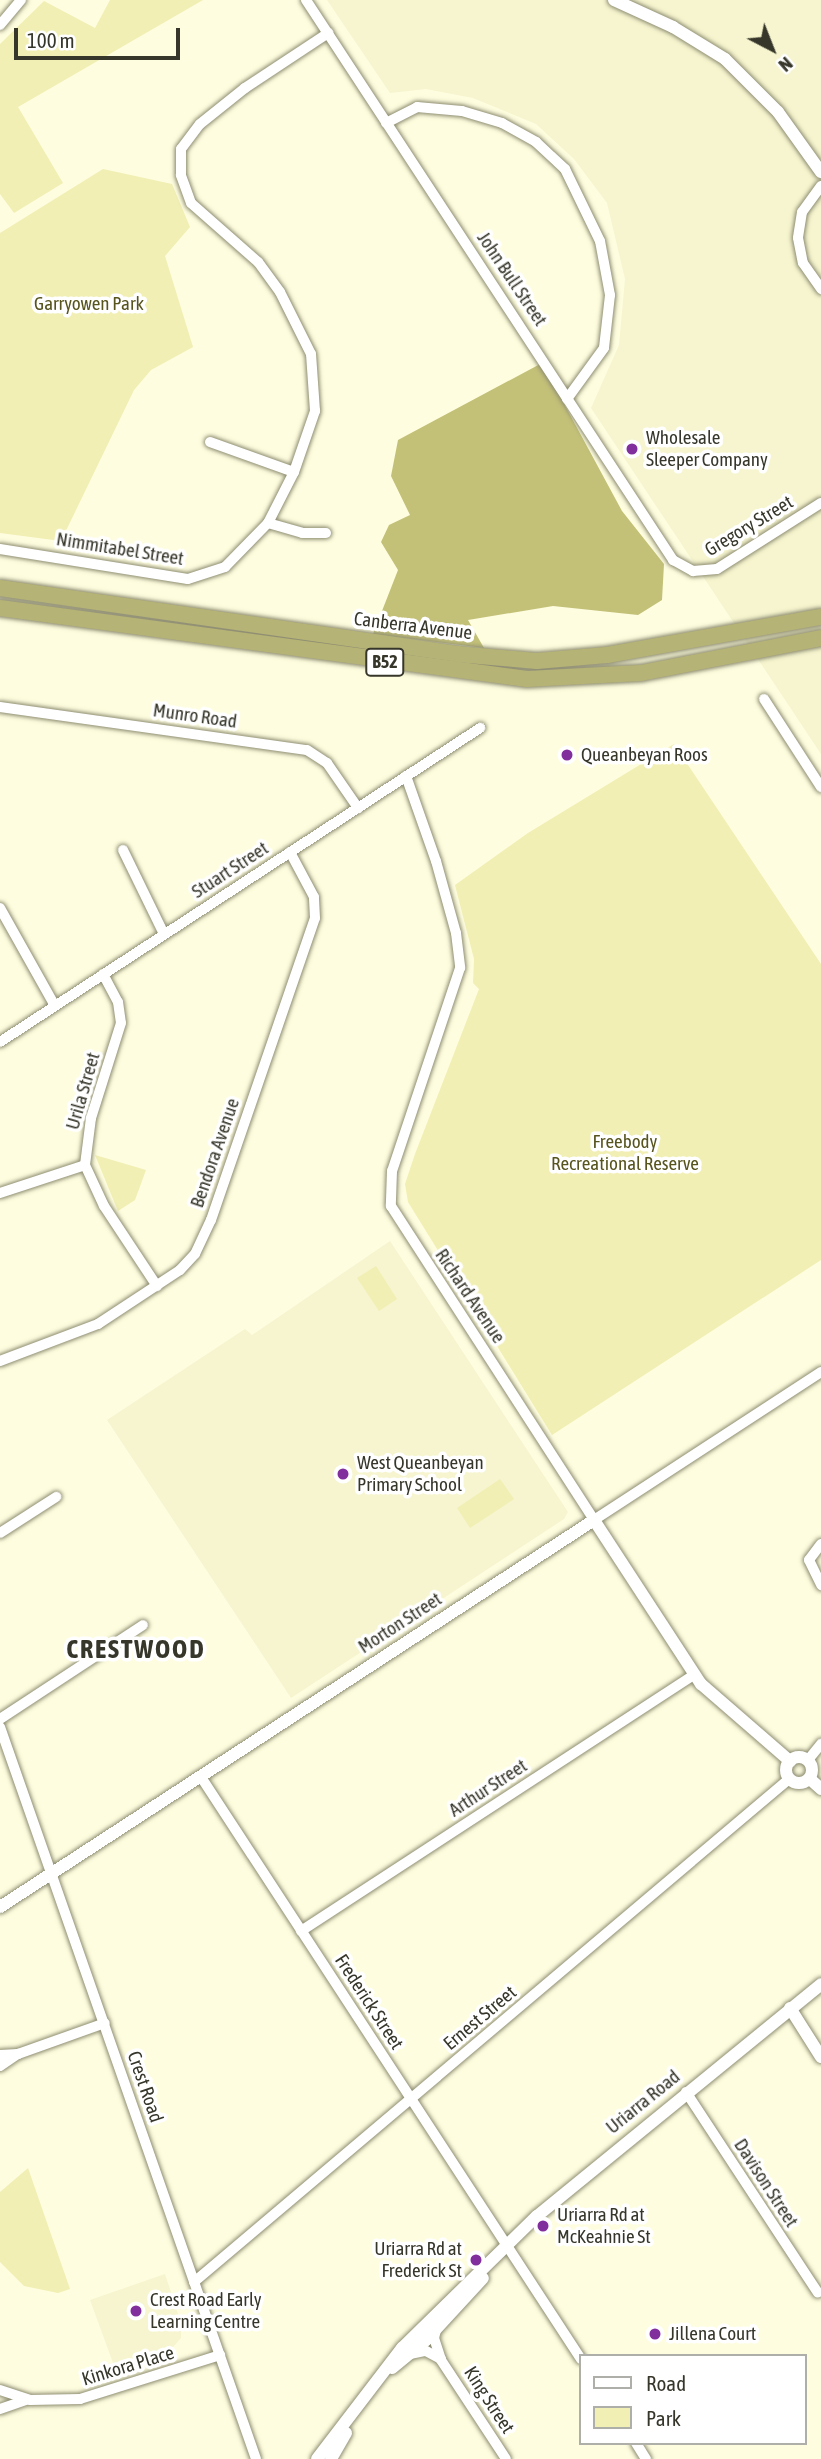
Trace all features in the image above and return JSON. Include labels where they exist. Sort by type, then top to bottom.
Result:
[{"type":"highway","name":"Canberra Avenue","points":[[0,588],[444,652],[537,661],[607,656],[821,617]]},
{"type":"highway","name":"Canberra Avenue","points":[[0,608],[527,679],[641,673],[821,638]]},
{"type":"street","points":[[0,25],[20,0]]},
{"type":"street","name":"John Bull Street","points":[[306,0],[673,560],[693,571]]},
{"type":"street","points":[[614,0],[725,59],[778,112],[821,172]]},
{"type":"street","name":"Nimmitabel Street","points":[[0,549],[188,579],[225,567],[268,523],[293,472],[315,411],[311,354],[280,292],[258,262],[191,203],[181,175],[181,149],[200,124],[328,33]]},
{"type":"street","points":[[386,123],[417,107],[462,111],[525,136],[565,169],[600,241],[610,295],[604,348],[567,399]]},
{"type":"street","points":[[821,186],[805,204],[797,238],[803,263],[821,289]]},
{"type":"street","points":[[210,442],[293,472]]},
{"type":"street","name":"Gregory Street","points":[[693,571],[725,565],[821,503]]},
{"type":"street","points":[[268,523],[302,533],[326,533]]},
{"type":"street","points":[[764,699],[821,787]]},
{"type":"street","name":"Munro Road","points":[[0,707],[307,750],[327,763],[358,808]]},
{"type":"street","name":"Stuart Street","points":[[0,1042],[480,728]]},
{"type":"street","name":"Richard Avenue","points":[[406,776],[436,861],[456,933],[460,968],[392,1171],[391,1206],[694,1675],[790,1761]]},
{"type":"street","points":[[123,850],[164,934]]},
{"type":"street","name":"Bendora Avenue","points":[[0,1361],[99,1324],[186,1265],[204,1238],[315,918],[314,897],[290,852]]},
{"type":"street","points":[[0,908],[55,1006]]},
{"type":"street","name":"Urila Street","points":[[85,1165],[91,1118],[121,1023],[118,1002],[103,974]]},
{"type":"street","points":[[0,1193],[85,1165],[104,1206],[157,1286]]},
{"type":"street","name":"Morton Street","points":[[0,1908],[821,1372]]},
{"type":"street","points":[[0,1533],[56,1497]]},
{"type":"street","points":[[821,1544],[809,1560],[821,1585]]},
{"type":"street","points":[[0,1719],[143,1625]]},
{"type":"street","name":"Arthur Street","points":[[301,1931],[694,1675]]},
{"type":"street","name":"Crest Road","points":[[0,1727],[256,2459]]},
{"type":"street","points":[[808,1760],[813,1767],[810,1779],[802,1784],[789,1779],[790,1761],[808,1760],[821,1744]]},
{"type":"street","name":"Frederick Street","points":[[201,1777],[580,2357]]},
{"type":"street","name":"Ernest Street","points":[[194,2282],[789,1779]]},
{"type":"street","points":[[810,1779],[821,1789]]},
{"type":"street","name":"Uriarra Road","points":[[317,2459],[358,2411],[402,2348],[554,2200],[821,1984]]},
{"type":"street","points":[[790,2008],[821,2057]]},
{"type":"street","points":[[0,2066],[18,2054],[105,2023]]},
{"type":"street","points":[[0,2055],[18,2054]]},
{"type":"street","name":"Davison Street","points":[[686,2092],[818,2293]]},
{"type":"street","name":"Uriarra Road","points":[[379,2382],[438,2328],[498,2257]]},
{"type":"street","name":"King Street","points":[[438,2328],[434,2338],[441,2360],[506,2459]]},
{"type":"street","name":"King Street","points":[[410,2354],[426,2351],[441,2360]]},
{"type":"street","name":"Kinkora Place","points":[[1,2393],[30,2400],[98,2396],[220,2355]]},
{"type":"street","points":[[0,2409],[30,2400]]},
{"type":"street","name":"Uriarra Road","points":[[331,2459],[358,2411]]},
{"type":"shaded area","points":[[327,0],[821,0],[821,754],[591,408],[619,345],[625,279],[607,203],[574,159],[536,124],[473,98],[426,89],[390,93]]},
{"type":"shaded area","points":[[542,363],[622,511],[664,564],[662,600],[638,615],[553,606],[468,620],[484,648],[373,634],[398,570],[381,542],[389,525],[410,515],[391,476],[398,440]]},
{"type":"shaded area","name":"West Queanbeyan Primary School","points":[[390,1241],[568,1512],[564,1519],[291,1698],[107,1420],[245,1329],[252,1335]]},
{"type":"shaded area","name":"Crest Road Early Learning Centre","points":[[165,2274],[181,2323],[181,2338],[167,2354],[116,2371],[90,2300]]},
{"type":"green space","points":[[110,0],[203,0],[18,107],[63,183],[14,213],[0,194],[0,44],[44,1],[95,28]]},
{"type":"green space","name":"Garryowen Park","points":[[103,169],[172,184],[190,227],[165,256],[193,347],[151,370],[134,390],[61,541],[0,533],[0,233]]},
{"type":"green space","name":"Freebody Recreational Reserve","points":[[674,744],[821,964],[821,1260],[552,1435],[408,1202],[405,1184],[415,1154],[479,989],[473,983],[474,959],[455,885],[528,833]]},
{"type":"green space","points":[[95,1155],[146,1170],[135,1200],[118,1211]]},
{"type":"green space","points":[[376,1266],[397,1299],[379,1311],[357,1278]]},
{"type":"green space","points":[[500,1479],[514,1499],[470,1528],[457,1508]]},
{"type":"green space","points":[[28,2168],[70,2289],[58,2293],[24,2286],[0,2262],[0,2192]]},
{"type":"place","name":"Wholesale Sleeper Company","points":[[632,449]]},
{"type":"place","name":"Queanbeyan Roos","points":[[567,755]]},
{"type":"place","name":"West Queanbeyan Primary School","points":[[343,1474]]},
{"type":"place","name":"Uriarra Rd at McKeahnie St","points":[[543,2226]]},
{"type":"place","name":"Uriarra Rd at Frederick St","points":[[476,2260]]},
{"type":"place","name":"Crest Road Early Learning Centre","points":[[136,2311]]},
{"type":"place","name":"Jillena Court","points":[[655,2334]]},
{"type":"district","name":"CRESTWOOD","points":[[136,1650]]}]
